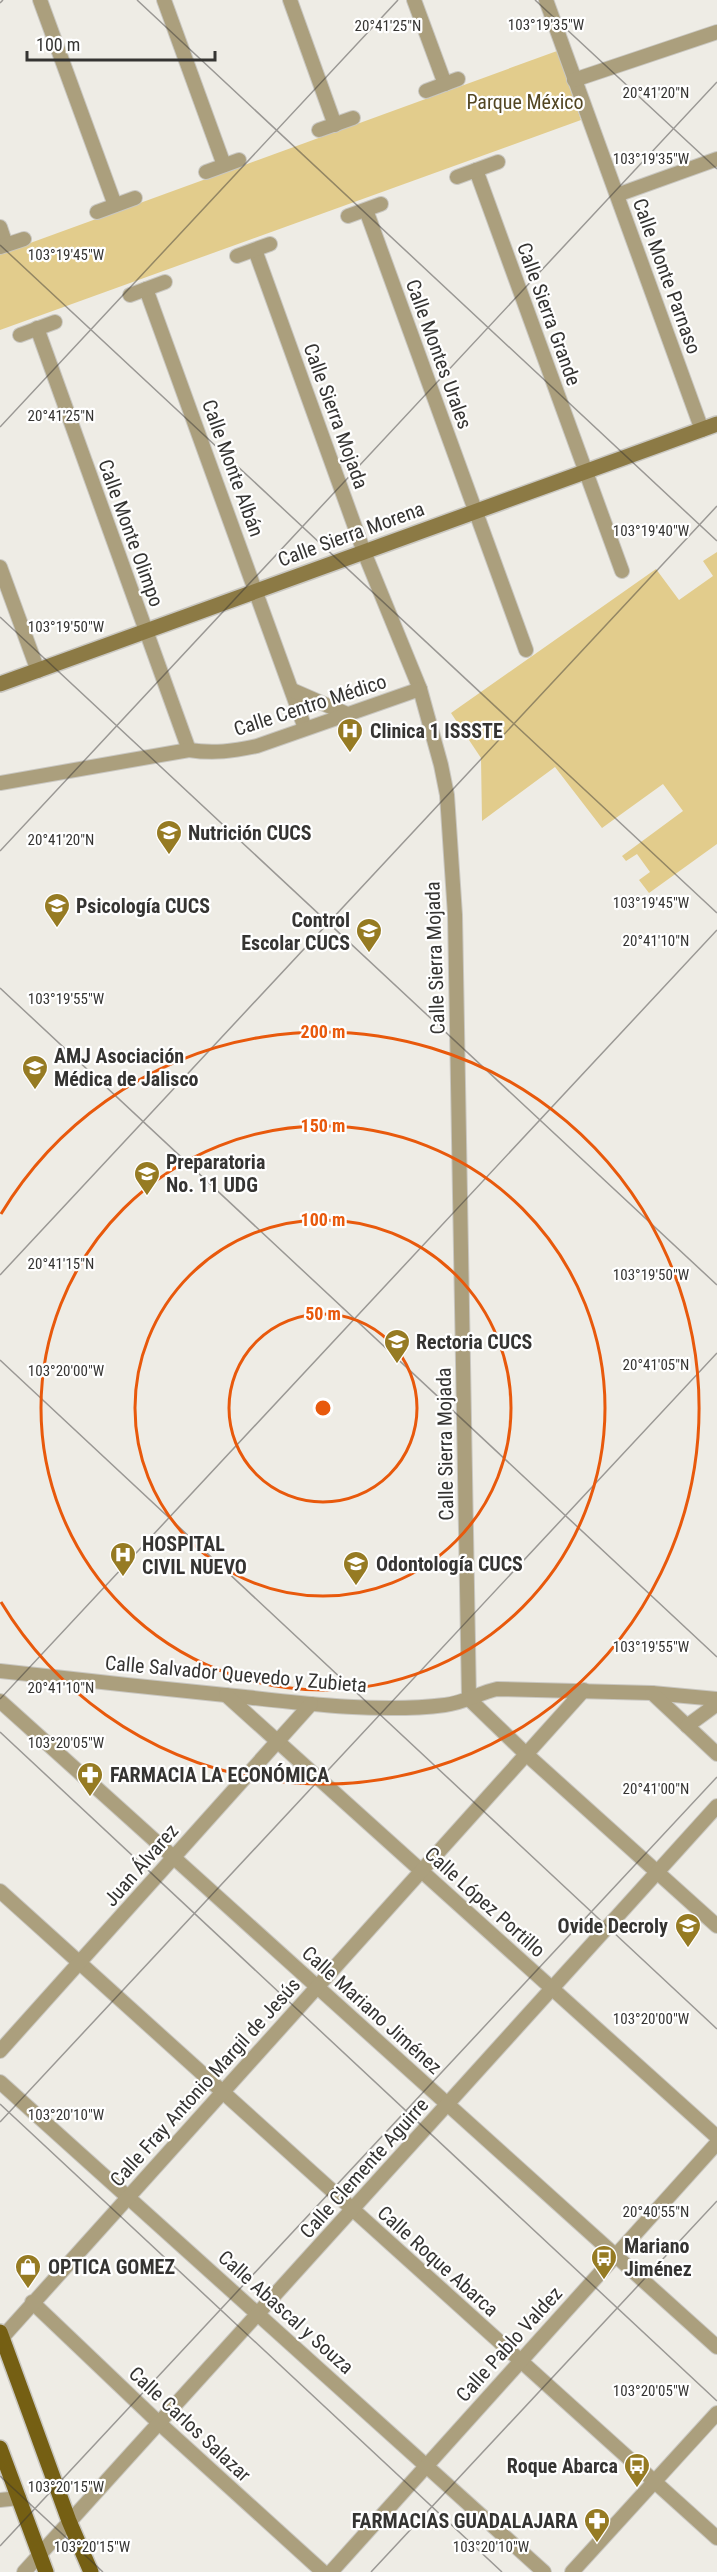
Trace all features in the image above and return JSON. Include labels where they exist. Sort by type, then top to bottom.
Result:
[{"type":"main road","points":[[1,2336],[69,2520],[91,2572]]},
{"type":"main road","points":[[0,2448],[45,2572]]},
{"type":"street","points":[[40,0],[115,205]]},
{"type":"street","points":[[164,0],[224,165]]},
{"type":"street","points":[[290,0],[335,124]]},
{"type":"street","points":[[414,0],[452,82],[426,92]]},
{"type":"street","name":"Calle Monte Parnaso","points":[[546,0],[617,195],[710,427]]},
{"type":"street","points":[[574,80],[717,32]]},
{"type":"street","points":[[319,130],[353,118]]},
{"type":"street","points":[[617,195],[717,159]]},
{"type":"street","points":[[206,172],[239,160]]},
{"type":"street","points":[[457,177],[498,162]]},
{"type":"street","name":"Calle Sierra Grande","points":[[476,170],[622,571]]},
{"type":"street","points":[[96,212],[135,198]]},
{"type":"street","points":[[348,216],[381,204]]},
{"type":"street","name":"Calle Montes Urales","points":[[366,210],[526,650]]},
{"type":"street","points":[[0,227],[3,246],[24,239]]},
{"type":"street","points":[[237,256],[270,243]]},
{"type":"street","name":"Calle Sierra Mojada","points":[[255,250],[364,552],[420,689],[447,795],[455,915],[469,1699]]},
{"type":"street","points":[[130,295],[165,282]]},
{"type":"street","name":"Calle Monte Albán","points":[[146,289],[305,728]]},
{"type":"street","points":[[20,334],[55,322]]},
{"type":"street","name":"Calle Monte Olimpo","points":[[37,328],[189,750]]},
{"type":"street","name":"Calle Sierra Morena","points":[[0,684],[710,427]]},
{"type":"street","points":[[0,567],[38,671]]},
{"type":"street","name":"Calle Centro Médico","points":[[0,783],[189,750],[211,754],[257,746],[420,689]]},
{"type":"street","points":[[292,690],[347,714]]},
{"type":"street","name":"Calle Salvador Quevedo y Zubieta","points":[[0,1671],[311,1704],[376,1707],[442,1705],[497,1689],[652,1693],[717,1699]]},
{"type":"street","name":"Calle Fray Antonio Margil de Jesús","points":[[1,2336],[584,1690]]},
{"type":"street","points":[[652,1693],[717,1754]]},
{"type":"street","name":"Calle López Portillo","points":[[226,1695],[717,2137]]},
{"type":"street","points":[[469,1699],[526,1754],[717,1926]]},
{"type":"street","name":"Calle Mariano Jiménez","points":[[0,1701],[717,2347]]},
{"type":"street","name":"Juan Álvarez","points":[[0,2051],[311,1704]]},
{"type":"street","points":[[687,1726],[717,1704]]},
{"type":"street","name":"Calle Clemente Aguirre","points":[[24,2572],[258,2313],[354,2211],[447,2104],[717,1806]]},
{"type":"street","name":"Calle Roque Abarca","points":[[0,1891],[717,2538]]},
{"type":"street","name":"Calle Abascal y Souza","points":[[0,2082],[544,2572]]},
{"type":"street","name":"Calle Pablo Valdez","points":[[331,2572],[717,2144]]},
{"type":"street","name":"Calle Carlos Salazar","points":[[32,2302],[159,2423],[323,2572]]},
{"type":"street","points":[[572,2572],[656,2483],[717,2413]]},
{"type":"street","points":[[0,2500],[19,2498]]},
{"type":"green space","name":"Parque México","points":[[557,51],[581,120],[0,330],[0,254]]},
{"type":"green space","points":[[717,552],[717,844],[649,893],[639,880],[650,872],[637,854],[626,861],[622,856],[683,811],[663,784],[602,828],[555,767],[482,821],[481,758],[451,713],[656,569],[679,600],[713,576],[703,561]]},
{"type":"place","name":"Clinica 1 ISSSTE","points":[[350,754]]},
{"type":"place","name":"Nutrición CUCS","points":[[169,856]]},
{"type":"place","name":"Psicología CUCS","points":[[57,929]]},
{"type":"place","name":"Control Escolar CUCS","points":[[369,954]]},
{"type":"place","name":"AMJ Asociación Médica de Jalisco","points":[[35,1091]]},
{"type":"place","name":"Preparatoria No. 11 UDG","points":[[147,1197]]},
{"type":"place","name":"Rectoria CUCS","points":[[397,1365]]},
{"type":"place","name":"HOSPITAL CIVIL NUEVO","points":[[123,1578]]},
{"type":"place","name":"Odontología CUCS","points":[[356,1587]]},
{"type":"place","name":"FARMACIA LA ECONÓMICA","points":[[90,1798]]},
{"type":"place","name":"Ovide Decroly","points":[[688,1949]]},
{"type":"place","name":"Mariano Jiménez","points":[[604,2281]]},
{"type":"place","name":"OPTICA GOMEZ","points":[[28,2290]]},
{"type":"place","name":"Roque Abarca","points":[[637,2489]]},
{"type":"place","name":"FARMACIAS GUADALAJARA","points":[[597,2544]]}]
